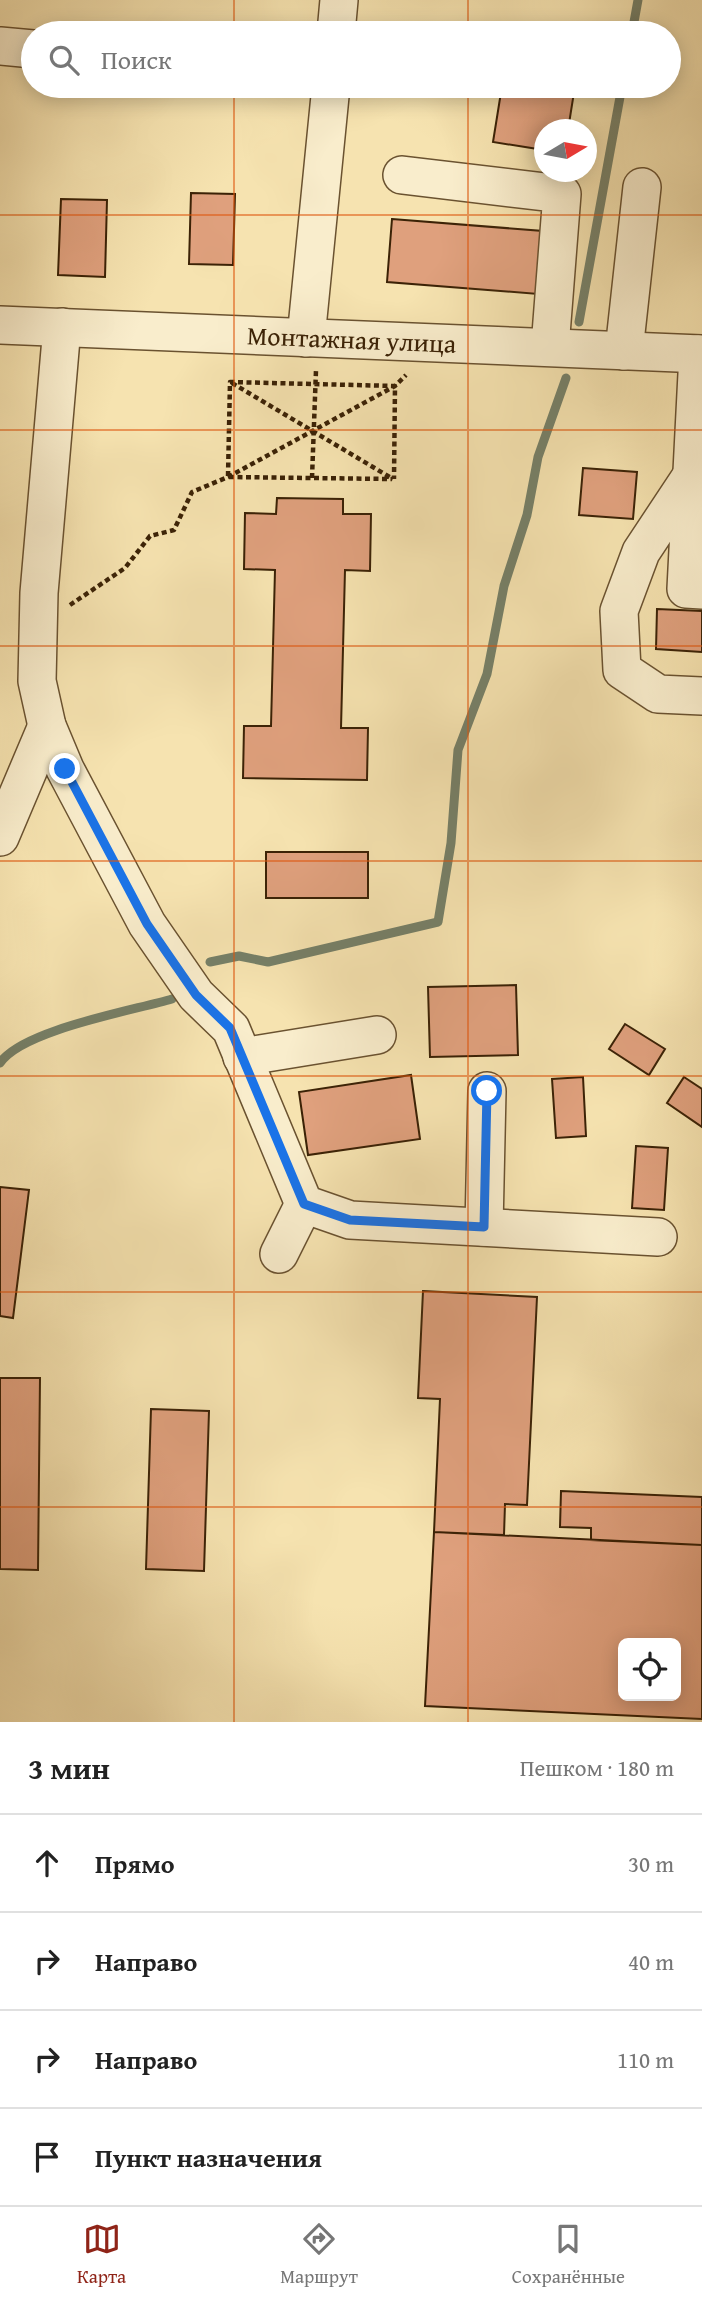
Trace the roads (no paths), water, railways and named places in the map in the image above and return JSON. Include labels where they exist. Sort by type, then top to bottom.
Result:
[{"type":"street","points":[[337,21],[339,0]]},
{"type":"street","points":[[0,46],[21,48]]},
{"type":"street","points":[[306,338],[330,98]]},
{"type":"street","points":[[402,175],[562,194],[550,347]]},
{"type":"street","points":[[624,351],[642,187]]},
{"type":"street","name":"Монтажная улица","points":[[0,325],[700,354]]},
{"type":"street","points":[[62,327],[39,593],[37,681],[47,726],[65,769],[147,924],[196,995],[230,1028],[304,1204],[350,1220],[658,1237]]},
{"type":"street","points":[[619,611],[648,588],[694,589],[692,475],[700,354]]},
{"type":"street","points":[[692,475],[641,552],[619,611],[622,670],[650,707],[702,696]]},
{"type":"street","points":[[0,837],[47,726]]},
{"type":"street","points":[[242,1057],[377,1035]]},
{"type":"street","points":[[484,1227],[487,1091]]},
{"type":"street","points":[[279,1254],[304,1204]]},
{"type":"waterway","points":[[634,21],[638,0]]},
{"type":"waterway","points":[[579,322],[620,98]]},
{"type":"waterway","points":[[210,962],[239,956],[268,962],[438,922],[451,843],[458,750],[487,674],[504,586],[527,515],[538,457],[566,378]]},
{"type":"waterway","points":[[0,1063],[12,1051],[53,1031],[172,999]]}]
